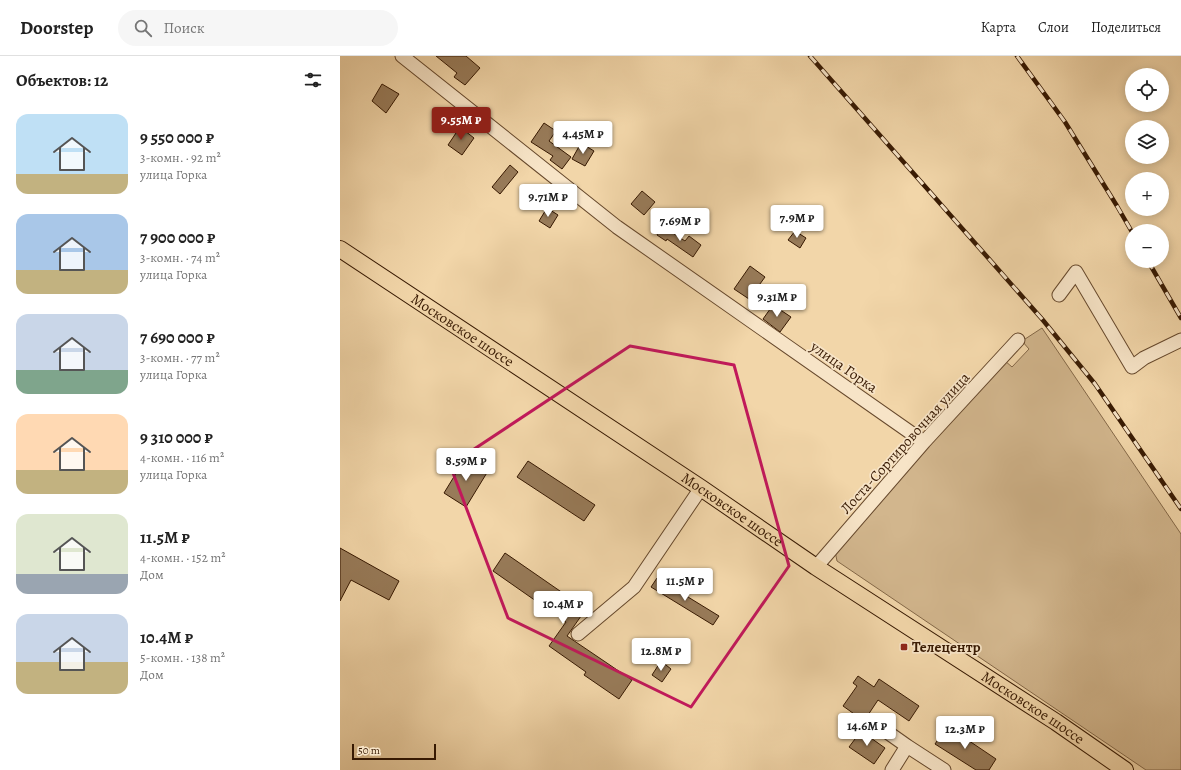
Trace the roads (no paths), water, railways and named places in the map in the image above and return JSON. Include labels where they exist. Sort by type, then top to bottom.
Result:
[{"type":"main road","name":"Московское шоссе","points":[[340,249],[701,488],[816,567],[1056,722],[1124,770]]},
{"type":"street","name":"улица Горка","points":[[402,56],[617,227],[924,442]]},
{"type":"street","points":[[1059,295],[1076,272],[1132,367],[1144,358],[1181,340]]},
{"type":"street","name":"Лоста-Сортировочная улица","points":[[816,567],[924,442],[1018,340]]},
{"type":"street","points":[[578,634],[634,587],[701,488]]},
{"type":"street","points":[[873,722],[944,770]]},
{"type":"street","points":[[892,770],[907,746]]},
{"type":"railway","points":[[810,56],[1042,319],[1095,384],[1181,509]]},
{"type":"railway","points":[[1017,56],[1065,122],[1127,224]]},
{"type":"railway","points":[[1152,268],[1181,318]]},
{"type":"place","name":"Телецентр","points":[[904,647]]}]
